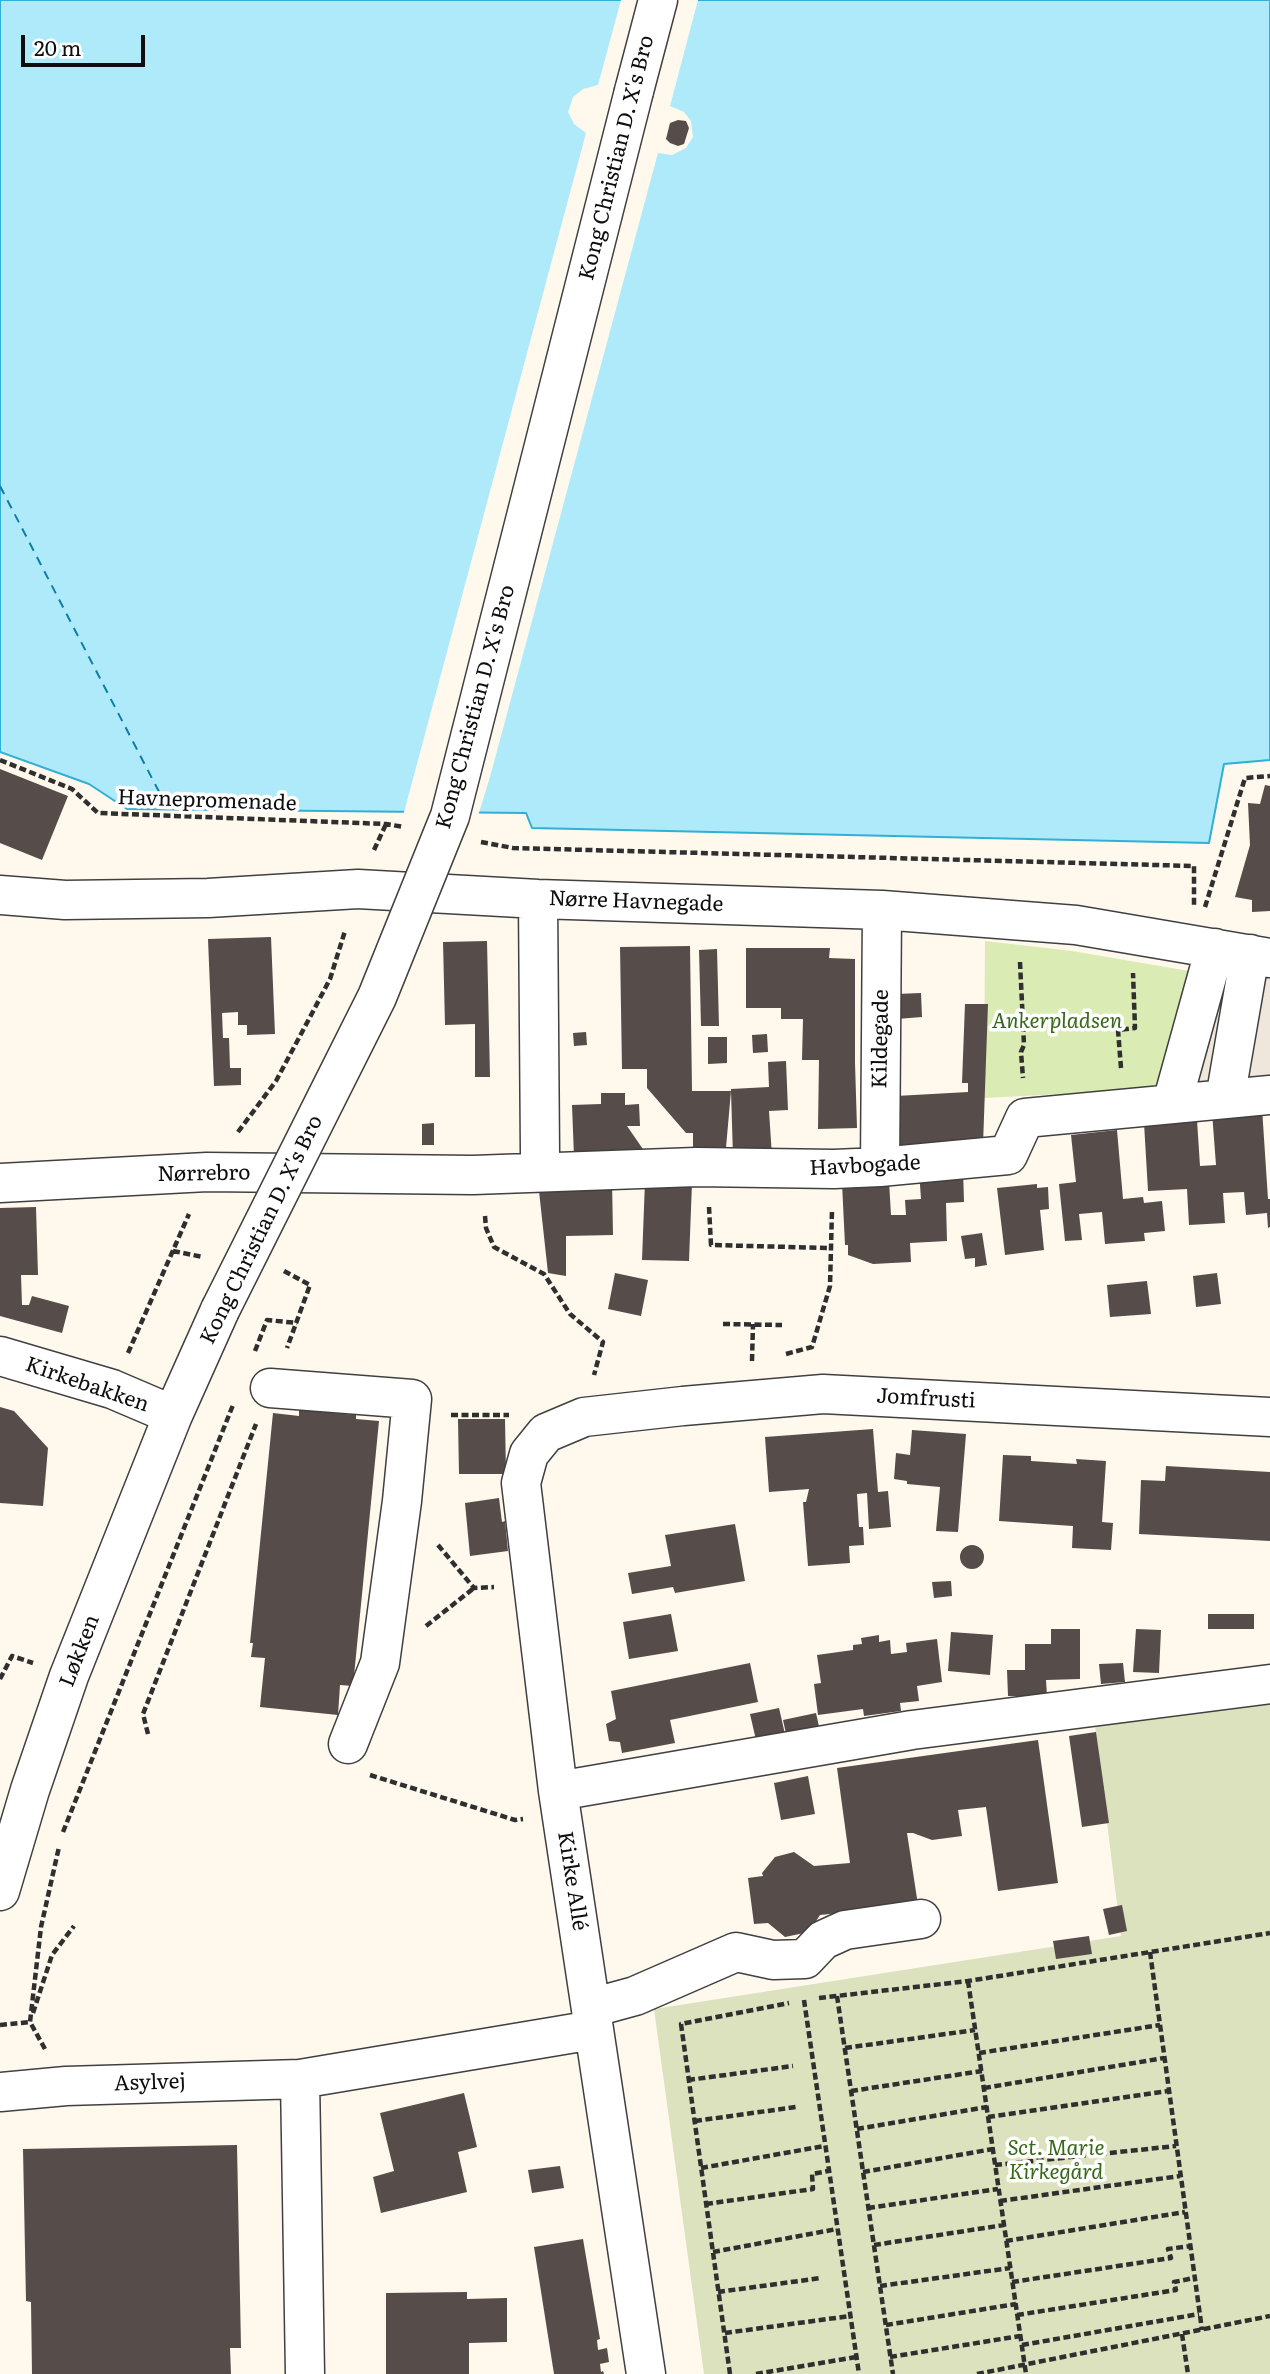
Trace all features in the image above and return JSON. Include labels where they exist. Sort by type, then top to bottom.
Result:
[{"type":"street","name":"Kong Christian D. X's Bro","points":[[173,1415],[220,1310],[377,997],[450,816],[659,0]]},
{"type":"street","name":"Nørre Havnegade","points":[[0,895],[65,900],[208,898],[358,890],[882,911],[1076,925],[1232,951]]},
{"type":"street","points":[[537,1165],[538,899]]},
{"type":"street","name":"Kildegade","points":[[880,1167],[882,911]]},
{"type":"street","points":[[1225,1099],[1232,951]]},
{"type":"street","points":[[1172,1104],[1232,951]]},
{"type":"street","points":[[1025,1118],[1270,1096]]},
{"type":"street","name":"Havbogade","points":[[537,1165],[834,1169],[1008,1155],[1025,1118]]},
{"type":"street","name":"Nørrebro","points":[[0,1182],[207,1172],[537,1165]]},
{"type":"street","name":"Kirkebakken","points":[[0,1356],[112,1389],[173,1415]]},
{"type":"street","points":[[253,1381],[412,1399],[402,1501],[380,1663],[348,1744]]},
{"type":"street","name":"Jomfrusti","points":[[583,1417],[823,1394],[1270,1417]]},
{"type":"street","name":"Løkken","points":[[0,1891],[30,1790],[69,1676],[173,1415]]},
{"type":"street","name":"Kirke Allé","points":[[583,1417],[546,1433],[529,1454],[521,1483],[558,1791],[646,2374]]},
{"type":"street","points":[[558,1791],[912,1730],[1270,1684]]},
{"type":"street","name":"Asylvej","points":[[0,2092],[66,2086],[300,2079],[592,2019],[635,1996],[736,1952],[773,1959],[805,1959],[823,1940],[845,1930],[921,1919]]},
{"type":"street","points":[[300,2079],[305,2374]]},
{"type":"path","name":"Havnepromenade","points":[[0,760],[72,789],[98,813],[386,824],[358,890]]},
{"type":"path","points":[[1232,951],[1245,778],[1270,776]]},
{"type":"path","points":[[167,816],[168,809]]},
{"type":"path","points":[[513,848],[1194,866],[1232,951]]},
{"type":"path","points":[[137,1332],[207,1172],[276,1081],[330,979],[358,890]]},
{"type":"path","points":[[1018,920],[1025,1118]]},
{"type":"path","points":[[1123,1108],[1118,1030],[1135,1028],[1131,933]]},
{"type":"path","points":[[707,1168],[711,1245],[830,1248]]},
{"type":"path","points":[[812,1347],[830,1286],[834,1169]]},
{"type":"path","points":[[486,1228],[494,1247],[544,1273],[570,1314],[603,1342],[583,1417]]},
{"type":"path","points":[[66,2086],[30,2022],[41,1927],[61,1837],[253,1381],[297,1323],[310,1285]]},
{"type":"path","points":[[148,1734],[143,1714],[253,1381],[267,1320],[297,1323]]},
{"type":"path","points":[[723,1324],[782,1325]]},
{"type":"path","points":[[752,1362],[753,1324]]},
{"type":"path","points":[[453,1415],[469,1416]]},
{"type":"path","points":[[402,1501],[474,1588],[534,1584]]},
{"type":"path","points":[[370,1775],[515,1820]]},
{"type":"path","points":[[30,2022],[52,1955],[74,1926]]},
{"type":"path","points":[[859,2374],[804,2000],[968,1981],[1270,1933]]},
{"type":"path","points":[[1150,1952],[1202,2330]]},
{"type":"path","points":[[968,1981],[1026,2374]]},
{"type":"path","points":[[837,1996],[893,2374]]},
{"type":"path","points":[[730,2374],[681,2024],[790,2003]]},
{"type":"path","points":[[0,2025],[30,2022]]},
{"type":"path","points":[[979,2053],[1160,2025]]},
{"type":"path","points":[[845,2048],[975,2030]]},
{"type":"path","points":[[984,2088],[1164,2058]]},
{"type":"path","points":[[688,2080],[793,2066]]},
{"type":"path","points":[[851,2091],[982,2071]]},
{"type":"path","points":[[988,2117],[1168,2091]]},
{"type":"path","points":[[695,2121],[796,2107]]},
{"type":"path","points":[[857,2129],[986,2107]]},
{"type":"path","points":[[701,2168],[825,2146]]},
{"type":"path","points":[[995,2165],[1176,2146]]},
{"type":"path","points":[[863,2172],[993,2149]]},
{"type":"path","points":[[706,2204],[813,2189],[812,2175],[828,2171]]},
{"type":"path","points":[[1000,2201],[1180,2176]]},
{"type":"path","points":[[869,2208],[998,2189]]},
{"type":"path","points":[[1006,2241],[1185,2212]]},
{"type":"path","points":[[874,2245],[1004,2225]]},
{"type":"path","points":[[713,2252],[837,2230]]},
{"type":"path","points":[[1012,2282],[1171,2258],[1168,2249],[1190,2246]]},
{"type":"path","points":[[880,2286],[1010,2268]]},
{"type":"path","points":[[718,2292],[821,2278]]},
{"type":"path","points":[[1017,2315],[1176,2290],[1174,2281],[1194,2278]]},
{"type":"path","points":[[886,2325],[1016,2304]]},
{"type":"path","points":[[1022,2345],[1199,2314]]},
{"type":"path","points":[[725,2333],[850,2316]]},
{"type":"path","points":[[977,2374],[1270,2316]]},
{"type":"path","points":[[1182,2334],[1188,2374]]},
{"type":"path","points":[[890,2357],[1020,2336]]},
{"type":"path","points":[[756,2374],[856,2357]]},
{"type":"green space","name":"Ankerpladsen","points":[[985,941],[1072,951],[1195,972],[1164,1089],[984,1098]]},
{"type":"green space","name":"Sct. Marie Kirkegård","points":[[1270,1699],[1270,2374],[704,2374],[654,2009],[1121,1936],[1095,1725]]},
{"type":"shaded area","points":[[1221,954],[1270,962],[1270,1091],[1183,1095]]},
{"type":"water","points":[[0,0],[1270,0],[1270,760],[1224,764],[1209,843],[532,828],[526,813],[127,809],[89,784],[0,752]]},
{"type":"pier","points":[[621,0],[698,0],[670,106],[684,112],[691,121],[693,137],[686,148],[672,155],[658,153],[478,816],[403,816],[586,133],[574,124],[568,112],[573,97],[583,89],[598,85]]},
{"type":"building","points":[[686,121],[689,128],[684,144],[678,146],[666,139],[670,123]]},
{"type":"building","points":[[0,769],[68,796],[42,860],[0,843]]},
{"type":"building","points":[[1265,785],[1270,786],[1270,911],[1252,912],[1252,900],[1235,897],[1250,845],[1248,803],[1260,804]]},
{"type":"building","points":[[271,937],[275,1034],[247,1035],[247,1025],[238,1025],[238,1012],[222,1013],[223,1038],[229,1038],[230,1068],[241,1068],[241,1085],[214,1086],[208,939]]},
{"type":"building","points":[[487,941],[490,1077],[475,1077],[475,1024],[445,1025],[443,942]]},
{"type":"building","points":[[690,946],[692,1091],[731,1091],[725,1159],[693,1158],[693,1133],[686,1133],[647,1088],[647,1069],[622,1069],[620,947]]},
{"type":"building","points":[[746,948],[830,948],[829,958],[855,959],[857,1128],[818,1129],[819,1060],[802,1060],[803,1019],[781,1019],[781,1008],[746,1008]]},
{"type":"building","points":[[717,949],[719,1026],[701,1026],[699,950]]},
{"type":"building","points":[[921,993],[922,1017],[897,1019],[896,994]]},
{"type":"building","points":[[965,1004],[988,1004],[983,1145],[900,1155],[896,1096],[968,1092],[968,1083],[962,1083]]},
{"type":"building","points":[[586,1032],[587,1045],[574,1046],[573,1033]]},
{"type":"building","points":[[767,1034],[768,1052],[753,1053],[752,1035]]},
{"type":"building","points":[[708,1037],[727,1037],[727,1063],[708,1064]]},
{"type":"building","points":[[786,1061],[788,1110],[769,1111],[772,1156],[733,1157],[731,1089],[769,1087],[768,1062]]},
{"type":"building","points":[[601,1093],[625,1093],[625,1105],[639,1104],[640,1126],[627,1126],[647,1155],[574,1157],[572,1105],[601,1104]]},
{"type":"building","points":[[1262,1108],[1270,1227],[1268,1228],[1267,1213],[1246,1215],[1244,1192],[1223,1193],[1225,1223],[1189,1225],[1187,1189],[1148,1191],[1144,1123],[1197,1120],[1200,1166],[1216,1165],[1212,1112]]},
{"type":"building","points":[[434,1123],[434,1145],[422,1145],[422,1124]]},
{"type":"building","points":[[1117,1130],[1123,1199],[1143,1197],[1144,1203],[1162,1201],[1165,1231],[1144,1233],[1145,1241],[1105,1244],[1102,1212],[1079,1214],[1082,1240],[1065,1241],[1059,1184],[1076,1182],[1071,1135]]},
{"type":"building","points":[[963,1169],[964,1202],[946,1203],[947,1241],[910,1243],[911,1262],[873,1264],[848,1255],[848,1245],[845,1245],[842,1183],[889,1181],[891,1215],[906,1215],[905,1200],[921,1199],[919,1171]]},
{"type":"building","points":[[612,1180],[613,1235],[566,1236],[566,1276],[548,1273],[538,1182]]},
{"type":"building","points":[[645,1181],[692,1183],[689,1261],[642,1260]]},
{"type":"building","points":[[1037,1184],[1037,1188],[1048,1187],[1049,1209],[1040,1210],[1044,1250],[1005,1255],[997,1188]]},
{"type":"building","points":[[36,1207],[38,1275],[21,1275],[22,1305],[29,1305],[32,1296],[69,1306],[62,1333],[0,1316],[0,1208]]},
{"type":"building","points":[[982,1233],[987,1265],[975,1267],[975,1258],[965,1259],[961,1236]]},
{"type":"building","points":[[615,1273],[648,1280],[641,1316],[608,1309]]},
{"type":"building","points":[[1217,1273],[1221,1304],[1196,1307],[1193,1276]]},
{"type":"building","points":[[1147,1281],[1151,1314],[1110,1317],[1107,1285]]},
{"type":"building","points":[[0,1407],[14,1411],[48,1448],[43,1506],[0,1503]]},
{"type":"building","points":[[299,1410],[356,1415],[356,1419],[379,1421],[353,1686],[340,1685],[338,1715],[260,1707],[265,1658],[251,1657],[253,1643],[250,1643],[273,1413],[299,1416]]},
{"type":"building","points":[[458,1419],[505,1419],[506,1474],[459,1474]]},
{"type":"building","points":[[873,1429],[878,1492],[888,1491],[891,1527],[869,1529],[867,1493],[857,1494],[859,1527],[863,1527],[864,1545],[849,1546],[850,1563],[808,1566],[803,1502],[806,1502],[809,1489],[769,1492],[765,1437]]},
{"type":"building","points":[[912,1430],[966,1434],[958,1532],[936,1531],[940,1487],[907,1484],[907,1481],[894,1479],[896,1453],[910,1455]]},
{"type":"building","points":[[1003,1455],[1031,1456],[1031,1461],[1077,1464],[1076,1459],[1106,1461],[1102,1522],[1113,1523],[1111,1550],[1072,1548],[1073,1526],[999,1521]]},
{"type":"building","points":[[1166,1466],[1270,1472],[1270,1541],[1139,1534],[1141,1480],[1165,1481]]},
{"type":"building","points":[[499,1498],[508,1551],[470,1556],[465,1503]]},
{"type":"building","points":[[735,1524],[745,1581],[675,1593],[673,1587],[632,1594],[628,1573],[671,1566],[665,1535]]},
{"type":"building","points":[[972,1545],[981,1548],[984,1557],[981,1566],[972,1569],[963,1566],[960,1557],[963,1548]]},
{"type":"building","points":[[951,1581],[952,1596],[934,1598],[932,1582]]},
{"type":"building","points":[[671,1614],[678,1651],[629,1659],[623,1622]]},
{"type":"building","points":[[1208,1614],[1254,1614],[1254,1629],[1208,1629]]},
{"type":"building","points":[[1051,1629],[1080,1629],[1080,1679],[1046,1680],[1047,1696],[1008,1696],[1007,1670],[1025,1670],[1025,1644],[1051,1644]]},
{"type":"building","points":[[1136,1629],[1161,1630],[1159,1673],[1133,1672]]},
{"type":"building","points":[[951,1632],[993,1635],[990,1675],[948,1671]]},
{"type":"building","points":[[879,1635],[879,1642],[890,1640],[891,1654],[907,1652],[906,1643],[937,1639],[942,1682],[917,1686],[919,1701],[900,1703],[901,1711],[864,1716],[863,1709],[818,1715],[814,1684],[821,1683],[817,1655],[853,1650],[853,1645],[862,1644],[861,1638]]},
{"type":"building","points":[[750,1663],[758,1702],[670,1720],[675,1743],[622,1753],[620,1742],[609,1741],[606,1724],[616,1719],[611,1691]]},
{"type":"building","points":[[1123,1663],[1125,1682],[1101,1684],[1099,1664]]},
{"type":"building","points":[[779,1708],[785,1734],[756,1740],[750,1714]]},
{"type":"building","points":[[816,1713],[820,1731],[787,1738],[783,1720]]},
{"type":"building","points":[[1096,1732],[1109,1823],[1082,1827],[1069,1736]]},
{"type":"building","points":[[1038,1740],[1058,1883],[998,1891],[986,1807],[958,1810],[962,1836],[932,1840],[907,1833],[918,1905],[820,1915],[809,1932],[785,1937],[768,1923],[754,1924],[748,1878],[763,1876],[762,1873],[775,1857],[794,1852],[814,1866],[850,1863],[837,1768]]},
{"type":"building","points":[[808,1776],[815,1814],[781,1820],[774,1783]]},
{"type":"building","points":[[1122,1905],[1127,1931],[1109,1935],[1103,1909]]},
{"type":"building","points":[[1089,1936],[1092,1954],[1056,1959],[1053,1941]]},
{"type":"building","points":[[464,2093],[477,2147],[458,2152],[467,2192],[381,2213],[373,2177],[394,2171],[380,2113]]},
{"type":"building","points":[[237,2145],[241,2348],[230,2348],[231,2374],[32,2374],[31,2302],[26,2301],[23,2149]]},
{"type":"building","points":[[560,2166],[564,2188],[532,2193],[528,2170]]},
{"type":"building","points":[[583,2239],[600,2339],[597,2340],[598,2350],[607,2348],[609,2362],[600,2364],[604,2374],[554,2374],[534,2247]]},
{"type":"building","points":[[467,2292],[467,2299],[507,2298],[507,2342],[469,2343],[469,2374],[386,2374],[386,2293]]},
{"type":"ferry route","points":[[0,486],[168,809]]}]
